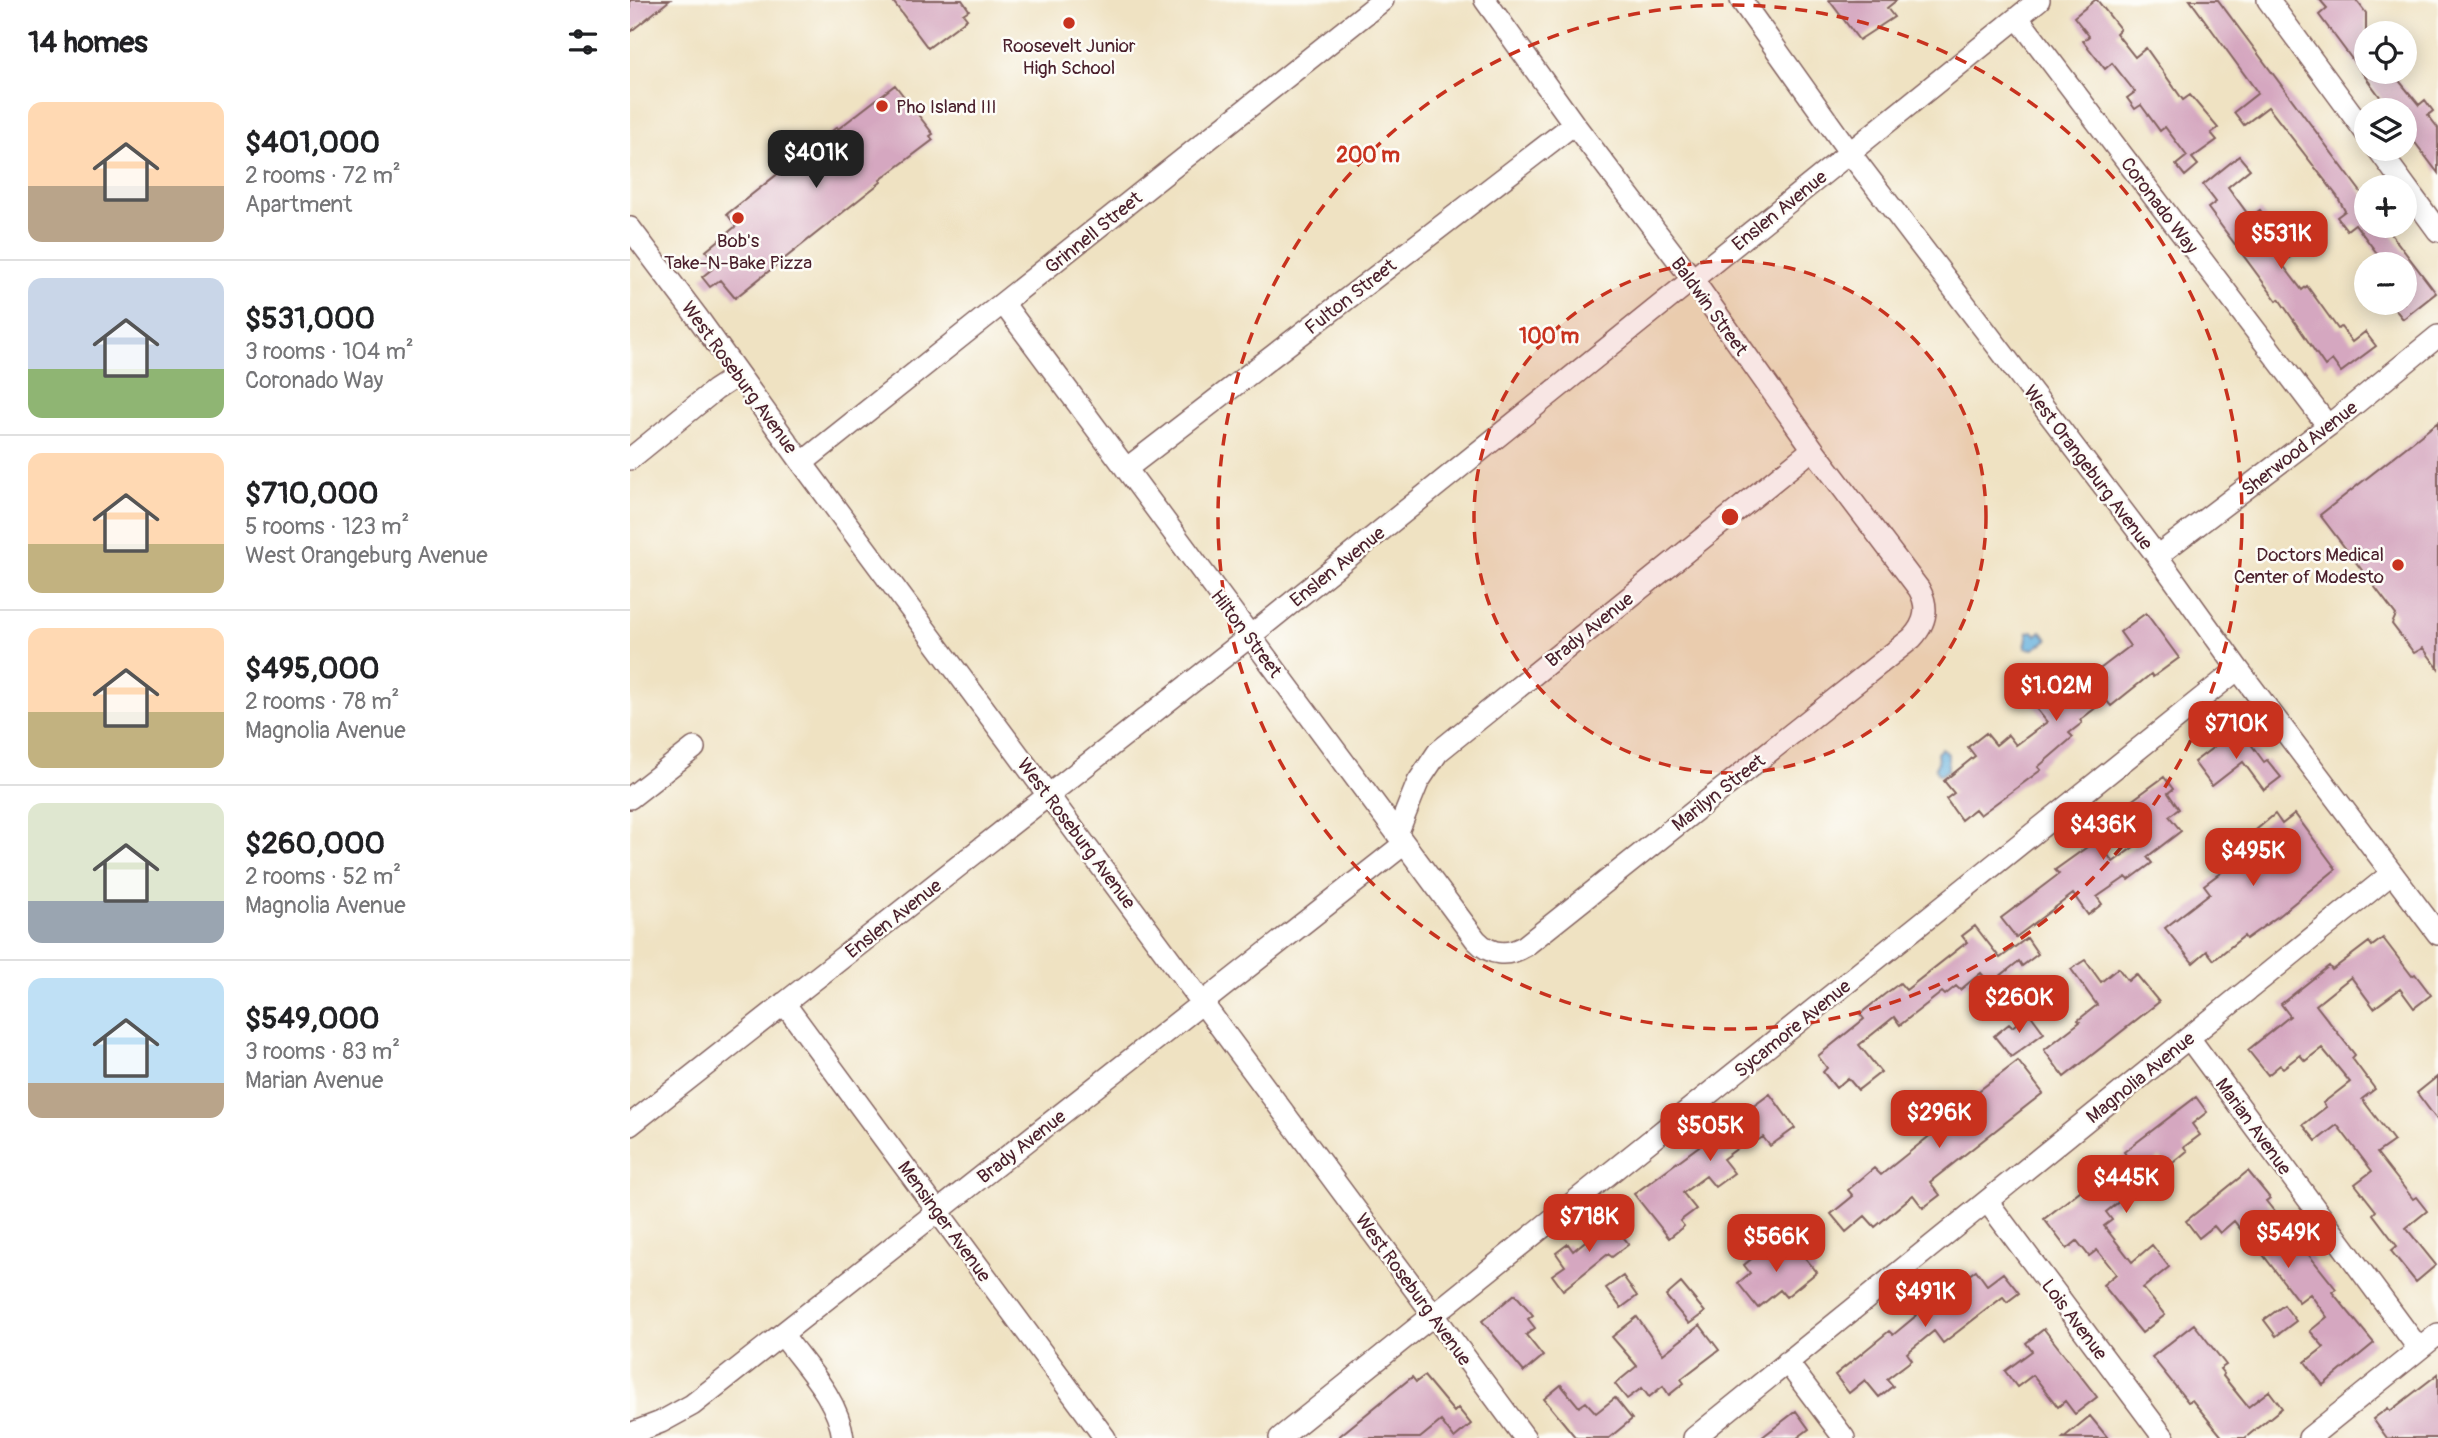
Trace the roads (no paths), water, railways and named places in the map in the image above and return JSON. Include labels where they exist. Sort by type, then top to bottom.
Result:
[{"type":"street","name":"Grinnell Street","points":[[802,463],[1383,0]]},
{"type":"street","name":"Baldwin Street","points":[[1485,0],[1919,589],[1926,615]]},
{"type":"street","name":"West Orangeburg Avenue","points":[[1741,0],[1850,153],[2157,556],[2238,669],[2438,934]]},
{"type":"street","name":"Enslen Avenue","points":[[630,1125],[1249,637],[2039,0]]},
{"type":"street","points":[[2268,0],[2354,117]]},
{"type":"street","name":"Coronado Way","points":[[2018,18],[2328,426]]},
{"type":"street","name":"Fulton Street","points":[[1125,469],[1574,124]]},
{"type":"street","points":[[2387,161],[2438,230]]},
{"type":"street","name":"West Roseburg Avenue","points":[[630,228],[1525,1438]]},
{"type":"street","name":"Hilton Street","points":[[1003,303],[1476,940],[1490,951],[1499,953]]},
{"type":"street","name":"Sherwood Avenue","points":[[2157,556],[2328,426],[2438,337]]},
{"type":"street","points":[[630,458],[715,390],[738,376]]},
{"type":"street","name":"Brady Avenue","points":[[630,1434],[661,1422],[692,1405],[1204,1004],[1400,839],[1418,782],[1438,752],[1814,449]]},
{"type":"street","name":"Marilyn Street","points":[[1499,953],[1515,952],[1525,946],[1912,638],[1920,630],[1926,615]]},
{"type":"street","name":"Sycamore Avenue","points":[[1280,1438],[2238,669]]},
{"type":"street","points":[[630,798],[694,748]]},
{"type":"street","name":"Magnolia Avenue","points":[[1694,1438],[2391,874]]},
{"type":"street","name":"Mensinger Avenue","points":[[784,1003],[1105,1438]]},
{"type":"street","name":"Marian Avenue","points":[[2189,1038],[2419,1349]]},
{"type":"street","name":"Lois Avenue","points":[[1987,1201],[2164,1438]]},
{"type":"street","points":[[782,1334],[831,1401],[841,1421],[842,1438]]},
{"type":"street","points":[[2309,1438],[2438,1334]]},
{"type":"street","points":[[1787,1362],[1844,1438]]},
{"type":"water","points":[[2033,631],[2036,635],[2041,631],[2048,639],[2034,649],[2025,648],[2028,632]]},
{"type":"water","points":[[2048,665],[2054,666],[2056,677],[2040,685],[2036,684],[2032,677]]},
{"type":"water","points":[[1942,748],[1948,754],[1948,770],[1941,775],[1935,768],[1938,762],[1937,753]]},
{"type":"place","name":"Roosevelt Junior High School","points":[[1069,23]]},
{"type":"place","name":"Pho Island III","points":[[882,106]]},
{"type":"place","name":"Bob's Take-N-Bake Pizza","points":[[738,218]]},
{"type":"place","name":"Doctors Medical Center of Modesto","points":[[2398,565]]}]
